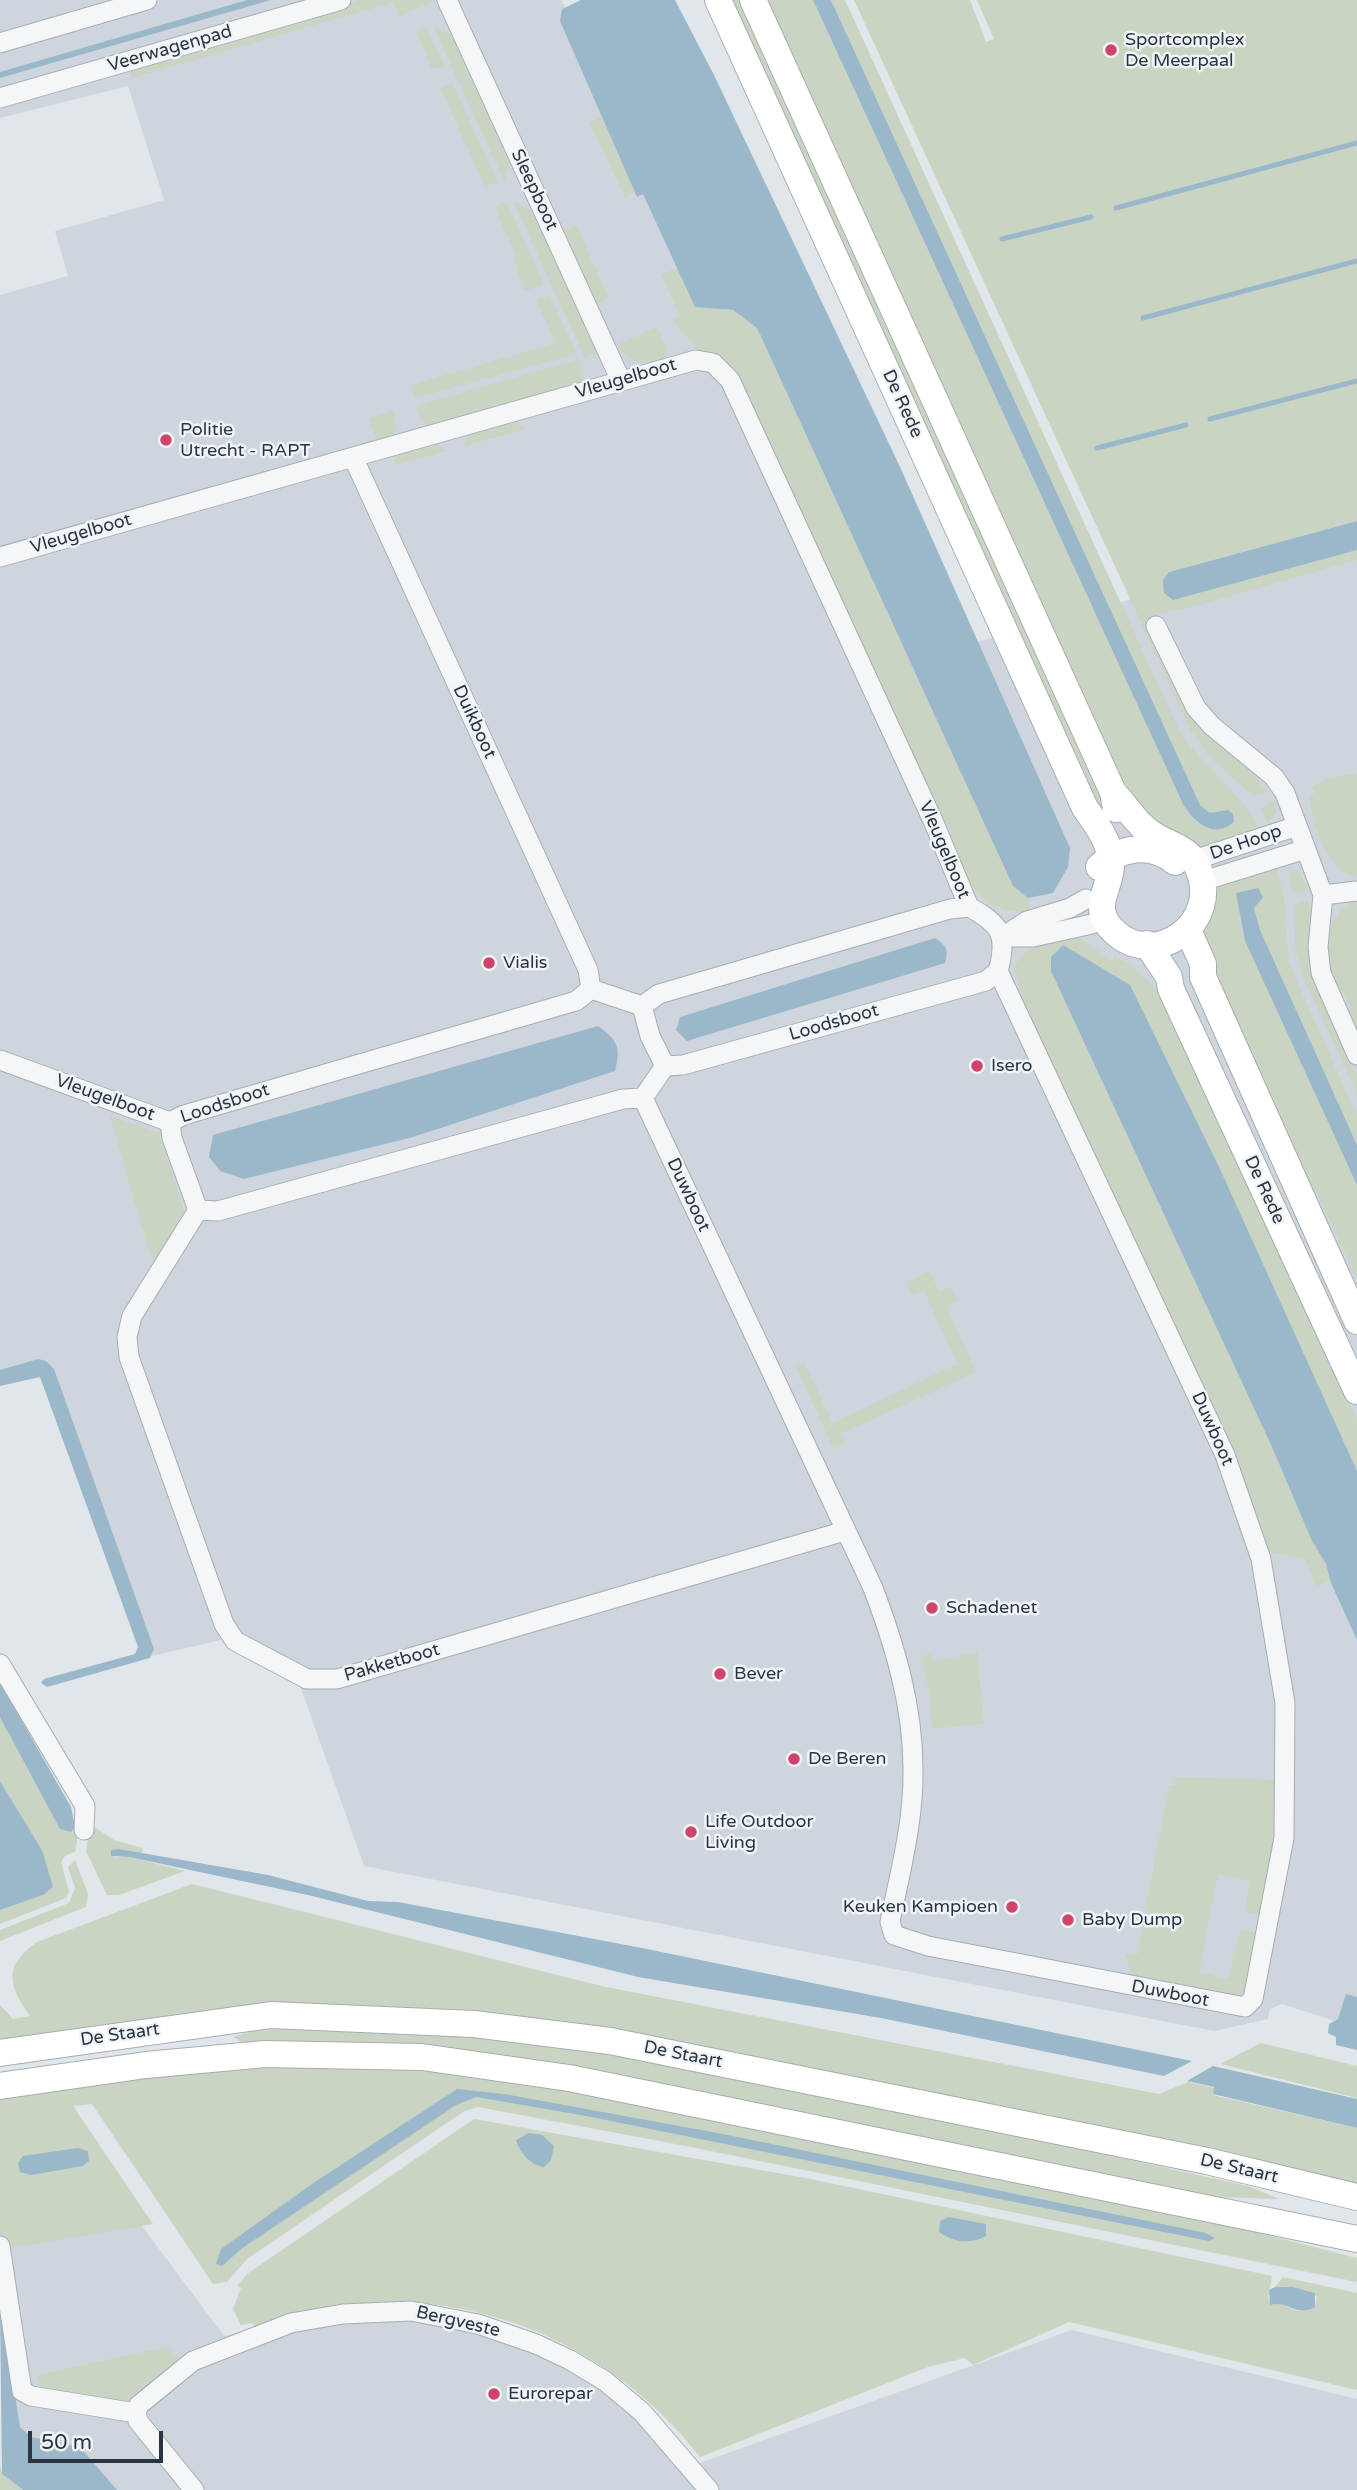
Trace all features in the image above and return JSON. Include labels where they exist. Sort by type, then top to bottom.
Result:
[{"type":"main road","name":"De Rede","points":[[718,0],[1085,808],[1098,825],[1105,861]]},
{"type":"main road","name":"De Rede","points":[[753,0],[1113,792],[1116,808],[1146,841]]},
{"type":"main road","points":[[1146,841],[1182,849],[1191,868],[1199,913],[1183,934],[1142,951],[1095,915],[1111,867],[1105,861],[1146,841]]},
{"type":"main road","name":"De Rede","points":[[1183,934],[1203,964],[1203,977],[1357,1321]]},
{"type":"main road","name":"De Rede","points":[[1142,951],[1169,977],[1171,989],[1357,1391]]},
{"type":"main road","name":"De Staart","points":[[0,2053],[271,2015],[393,2018],[474,2024],[623,2043],[1207,2161],[1357,2197]]},
{"type":"main road","name":"De Staart","points":[[0,2085],[146,2065],[265,2054],[422,2057],[583,2080],[1357,2239]]},
{"type":"street","points":[[2,37],[147,0]]},
{"type":"street","name":"Veerwagenpad","points":[[0,98],[341,0]]},
{"type":"street","name":"Sleepboot","points":[[447,0],[621,381]]},
{"type":"street","name":"Vleugelboot","points":[[0,557],[696,360],[713,363],[730,380],[934,822],[969,907]]},
{"type":"street","name":"Duikboot","points":[[353,457],[588,970],[591,989]]},
{"type":"street","points":[[1156,626],[1196,708],[1281,785],[1323,895],[1318,947],[1321,972],[1357,1055]]},
{"type":"street","name":"De Hoop","points":[[1191,868],[1297,826]]},
{"type":"street","name":"De Hoop","points":[[1191,868],[1306,849]]},
{"type":"street","points":[[1323,895],[1357,891]]},
{"type":"street","points":[[642,1006],[659,994],[950,909],[969,907],[990,918],[1003,937],[1004,951],[998,971]]},
{"type":"street","points":[[1003,937],[1027,920],[1070,908],[1095,915]]},
{"type":"street","name":"Loodsboot","points":[[665,1066],[683,1065],[986,981],[998,971]]},
{"type":"street","name":"Duwboot","points":[[643,1098],[873,1588],[893,1641],[904,1682],[913,1770],[906,1843],[890,1922],[894,1935],[941,1949],[1245,2007],[1254,1999],[1284,1838],[1285,1703],[1261,1559],[1225,1455],[998,971]]},
{"type":"street","points":[[591,989],[642,1006]]},
{"type":"street","name":"Loodsboot","points":[[198,1210],[172,1138],[170,1122],[184,1115],[576,1001],[591,989]]},
{"type":"street","points":[[198,1210],[218,1211],[623,1099],[643,1098],[665,1066],[650,1036],[642,1006]]},
{"type":"street","name":"Vleugelboot","points":[[0,1060],[170,1122]]},
{"type":"street","name":"Pakketboot","points":[[198,1210],[132,1316],[127,1337],[129,1357],[224,1624],[235,1641],[307,1679],[337,1679],[845,1531]]},
{"type":"street","points":[[0,1664],[85,1806],[83,1830]]},
{"type":"street","points":[[1,2246],[22,2391],[31,2396],[136,2413],[138,2421],[194,2490]]},
{"type":"street","name":"Bergveste","points":[[136,2413],[139,2405],[193,2361],[279,2328],[343,2314],[411,2311],[478,2324],[536,2344],[605,2381],[642,2412],[709,2490]]},
{"type":"shaded area","points":[[0,0],[561,0],[900,664],[1357,536],[1357,2028],[1282,2004],[1270,2009],[1268,2019],[1214,2031],[364,1866],[299,1683],[226,1639],[147,1657],[46,1368],[0,1379],[0,295],[68,276],[55,231],[164,200],[128,86],[0,118]]},
{"type":"shaded area","points":[[104,2175],[224,2336],[333,2313],[493,2321],[641,2399],[700,2463],[1072,2330],[1357,2399],[1357,2490],[48,2490],[15,2438],[0,2339],[0,2180]]},
{"type":"green space","points":[[362,0],[436,0],[398,17],[394,2],[132,78],[128,68]]},
{"type":"green space","points":[[727,0],[741,0],[1110,805],[1098,811]]},
{"type":"green space","points":[[759,0],[813,0],[1184,806],[1195,822],[1211,830],[1233,814],[1229,810],[1210,813],[1200,805],[831,0],[845,0],[1178,728],[1198,755],[1242,803],[1261,830],[1210,849],[1197,848],[1134,807]]},
{"type":"green space","points":[[854,0],[970,0],[986,42],[994,39],[977,0],[1357,0],[1357,521],[1169,572],[1173,600],[1357,550],[1357,560],[1196,606],[1162,613],[1145,622],[1187,712],[1196,724],[1235,756],[1268,792],[1253,796],[1250,794],[1212,758],[1191,731]]},
{"type":"green space","points":[[433,26],[451,34],[510,163],[504,181]]},
{"type":"green space","points":[[427,27],[445,67],[431,68],[416,30]]},
{"type":"green space","points":[[453,84],[498,183],[485,186],[440,88]]},
{"type":"green space","points":[[601,117],[635,192],[625,197],[589,123]]},
{"type":"green space","points":[[513,201],[532,211],[597,353],[585,358]]},
{"type":"green space","points":[[507,202],[544,285],[524,291],[514,257],[517,256],[494,207]]},
{"type":"green space","points":[[576,225],[609,298],[597,304],[564,231]]},
{"type":"green space","points":[[677,268],[695,307],[733,310],[757,328],[1013,886],[1028,898],[1030,913],[997,906],[985,900],[969,883],[949,841],[953,838],[933,795],[928,795],[733,369],[719,355],[699,351],[672,320],[680,316],[661,275]]},
{"type":"green space","points":[[550,296],[577,354],[414,398],[411,386],[418,383],[556,343],[536,299]]},
{"type":"green space","points":[[657,327],[667,349],[664,359],[650,362],[632,360],[617,345]]},
{"type":"green space","points":[[579,359],[585,384],[430,427],[421,421],[416,406]]},
{"type":"green space","points":[[393,411],[397,428],[392,437],[384,440],[374,434],[369,418]]},
{"type":"green space","points":[[515,422],[526,429],[464,446],[469,435]]},
{"type":"green space","points":[[437,444],[447,451],[396,465],[394,456]]},
{"type":"green space","points":[[1357,773],[1357,877],[1346,874],[1337,867],[1323,847],[1314,822],[1310,799],[1315,791],[1311,787],[1327,779]]},
{"type":"green space","points":[[1275,800],[1276,813],[1268,824],[1261,808]]},
{"type":"green space","points":[[1276,864],[1283,890],[1289,963],[1357,1116],[1357,1145],[1260,930],[1254,908],[1262,901],[1238,918],[1245,941],[1357,1185],[1357,1280],[1318,1195],[1291,1156],[1200,935],[1211,895],[1217,886]]},
{"type":"green space","points":[[1287,866],[1300,872],[1308,891],[1292,891]]},
{"type":"green space","points":[[1309,900],[1311,974],[1357,1077],[1357,1094],[1303,976],[1295,947],[1294,908],[1296,904]]},
{"type":"green space","points":[[1357,900],[1357,1035],[1346,1011],[1351,1009],[1342,990],[1337,992],[1329,967],[1328,940],[1336,916],[1345,906]]},
{"type":"green space","points":[[1064,938],[1080,938],[1112,961],[1115,956],[1140,973],[1161,996],[1357,1419],[1357,1471],[1130,985],[1064,946],[1051,957],[1051,971],[1272,1447],[1312,1541],[1326,1564],[1330,1580],[1317,1586],[1305,1559],[1266,1551],[1177,1338],[1022,999],[1014,969],[1022,955],[1034,947]]},
{"type":"green space","points":[[110,1116],[159,1133],[184,1211],[155,1263],[149,1252]]},
{"type":"green space","points":[[930,1271],[939,1291],[951,1287],[958,1300],[947,1306],[976,1372],[842,1433],[846,1443],[834,1449],[796,1368],[804,1363],[833,1423],[957,1364],[924,1291],[912,1295],[907,1282]]},
{"type":"green space","points":[[977,1652],[984,1724],[932,1729],[930,1697],[921,1656],[930,1654],[933,1662]]},
{"type":"green space","points":[[0,1717],[79,1829],[75,1852],[65,1856],[61,1862],[69,1892],[66,1898],[0,1924],[0,1910],[43,1895],[42,1850],[0,1781]]},
{"type":"green space","points":[[1175,1777],[1278,1780],[1275,1838],[1262,1915],[1246,1910],[1249,1881],[1218,1874],[1199,1972],[1228,1979],[1240,1931],[1256,1932],[1259,1935],[1244,1998],[1133,1977],[1124,1953],[1137,1955],[1169,1786],[1176,1785]]},
{"type":"green space","points":[[90,1824],[114,1840],[143,1848],[142,1853],[119,1849],[113,1857],[129,1857],[185,1871],[119,1895],[107,1895],[86,1851]]},
{"type":"green space","points":[[75,1860],[88,1894],[86,1907],[0,1941],[0,1930],[69,1903],[75,1888],[68,1867]]},
{"type":"green space","points":[[192,1884],[606,1987],[1159,2094],[1188,2082],[1214,2088],[1213,2095],[1357,2128],[1357,2192],[463,2013],[327,2004],[269,2007],[0,2045],[0,2005],[13,2019],[30,2016],[17,1995],[12,1977],[18,1959],[26,1951],[37,1942]]},
{"type":"green space","points":[[324,2026],[492,2038],[660,2063],[831,2096],[1248,2186],[1279,2199],[1217,2197],[862,2124],[570,2069],[243,2043],[233,2037],[253,2031]]},
{"type":"green space","points":[[1261,2043],[1357,2066],[1357,2098],[1220,2064]]},
{"type":"green space","points":[[276,2064],[413,2067],[572,2090],[1223,2224],[1357,2258],[1357,2282],[686,2146],[478,2107],[465,2111],[448,2122],[247,2259],[227,2282],[213,2284],[92,2104],[73,2106],[153,2224],[9,2248],[6,2235],[0,2235],[0,2098],[175,2072]]},
{"type":"green space","points":[[474,2119],[811,2179],[1272,2276],[1268,2297],[1271,2305],[1277,2303],[1296,2310],[1305,2311],[1315,2307],[1317,2297],[1307,2290],[1275,2287],[1283,2277],[1357,2293],[1357,2390],[1069,2322],[973,2365],[965,2358],[928,2367],[700,2457],[657,2410],[609,2371],[556,2340],[499,2318],[439,2305],[378,2302],[316,2309],[255,2327],[253,2323],[241,2325],[233,2309],[241,2288],[237,2286],[247,2274]]},
{"type":"green space","points":[[165,2347],[182,2359],[120,2405],[42,2390],[38,2375]]},
{"type":"green space","points":[[0,2464],[2,2474],[23,2490],[0,2490]]},
{"type":"water","points":[[247,0],[271,0],[0,78],[0,72]]},
{"type":"water","points":[[581,0],[675,0],[714,75],[901,469],[1070,848],[1068,867],[1053,893],[1028,898],[1013,886],[757,328],[733,310],[695,307],[643,194],[637,197],[560,21],[562,9]]},
{"type":"water","points":[[813,0],[831,0],[1200,805],[1210,813],[1228,810],[1233,814],[1234,822],[1227,827],[1206,827],[1184,806]]},
{"type":"water","points":[[1357,521],[1357,550],[1173,600],[1164,593],[1163,580],[1169,572]]},
{"type":"water","points":[[1258,888],[1263,897],[1254,908],[1260,930],[1357,1145],[1357,1185],[1245,941],[1236,893]]},
{"type":"water","points":[[935,938],[946,948],[945,963],[687,1041],[676,1030],[680,1017]]},
{"type":"water","points":[[1063,945],[1130,985],[1219,1167],[1357,1471],[1357,1640],[1331,1583],[1326,1564],[1312,1541],[1272,1447],[1051,971],[1051,957]]},
{"type":"water","points":[[598,1026],[614,1040],[618,1050],[615,1071],[413,1137],[244,1179],[220,1171],[209,1157],[213,1135]]},
{"type":"water","points":[[38,1359],[46,1361],[54,1369],[154,1649],[150,1658],[47,1687],[41,1683],[44,1679],[135,1654],[138,1647],[40,1377],[0,1386],[0,1370]]},
{"type":"water","points":[[0,1683],[71,1807],[75,1827],[71,1832],[60,1829],[0,1717]]},
{"type":"water","points":[[0,1781],[42,1850],[53,1887],[43,1895],[0,1910]]},
{"type":"water","points":[[119,1849],[268,1875],[368,1901],[398,1902],[642,1948],[1192,2061],[1164,2076],[881,2018],[638,1977],[308,1895],[129,1857],[111,1856],[111,1850]]},
{"type":"water","points":[[1346,1994],[1357,1997],[1357,2050],[1336,2045],[1336,2037],[1328,2033],[1329,2024],[1338,2019]]},
{"type":"water","points":[[1213,2066],[1357,2099],[1357,2128],[1213,2094],[1214,2087],[1187,2081]]},
{"type":"water","points":[[457,2089],[504,2094],[723,2134],[1206,2233],[1215,2238],[1209,2241],[581,2115],[476,2097],[456,2105],[241,2249],[222,2266],[216,2264],[221,2249],[312,2184]]},
{"type":"water","points":[[529,2133],[542,2135],[554,2146],[551,2160],[544,2167],[530,2161],[518,2145],[516,2140]]},
{"type":"water","points":[[78,2148],[88,2151],[89,2161],[83,2166],[31,2175],[20,2172],[18,2163],[23,2156]]},
{"type":"water","points":[[949,2217],[986,2224],[986,2236],[968,2241],[944,2235],[939,2232],[940,2221]]},
{"type":"water","points":[[1275,2287],[1293,2287],[1315,2293],[1315,2307],[1303,2311],[1282,2305],[1270,2305],[1269,2290]]},
{"type":"water","points":[[0,2302],[20,2427],[31,2437],[80,2447],[117,2490],[23,2490],[2,2474]]},
{"type":"waterway","points":[[1116,208],[1357,143]]},
{"type":"waterway","points":[[1002,239],[1091,217]]},
{"type":"waterway","points":[[1143,318],[1357,261]]},
{"type":"waterway","points":[[1210,419],[1357,381]]},
{"type":"waterway","points":[[1097,448],[1186,425]]},
{"type":"place","name":"Sportcomplex De Meerpaal","points":[[1111,50]]},
{"type":"place","name":"Politie Utrecht - RAPT","points":[[166,440]]},
{"type":"place","name":"Vialis","points":[[489,963]]},
{"type":"place","name":"Isero","points":[[977,1066]]},
{"type":"place","name":"Schadenet","points":[[932,1608]]},
{"type":"place","name":"Bever","points":[[720,1674]]},
{"type":"place","name":"De Beren","points":[[794,1759]]},
{"type":"place","name":"Life Outdoor Living","points":[[691,1832]]},
{"type":"place","name":"Keuken Kampioen","points":[[1012,1907]]},
{"type":"place","name":"Baby Dump","points":[[1068,1920]]},
{"type":"place","name":"Eurorepar","points":[[494,2394]]}]
